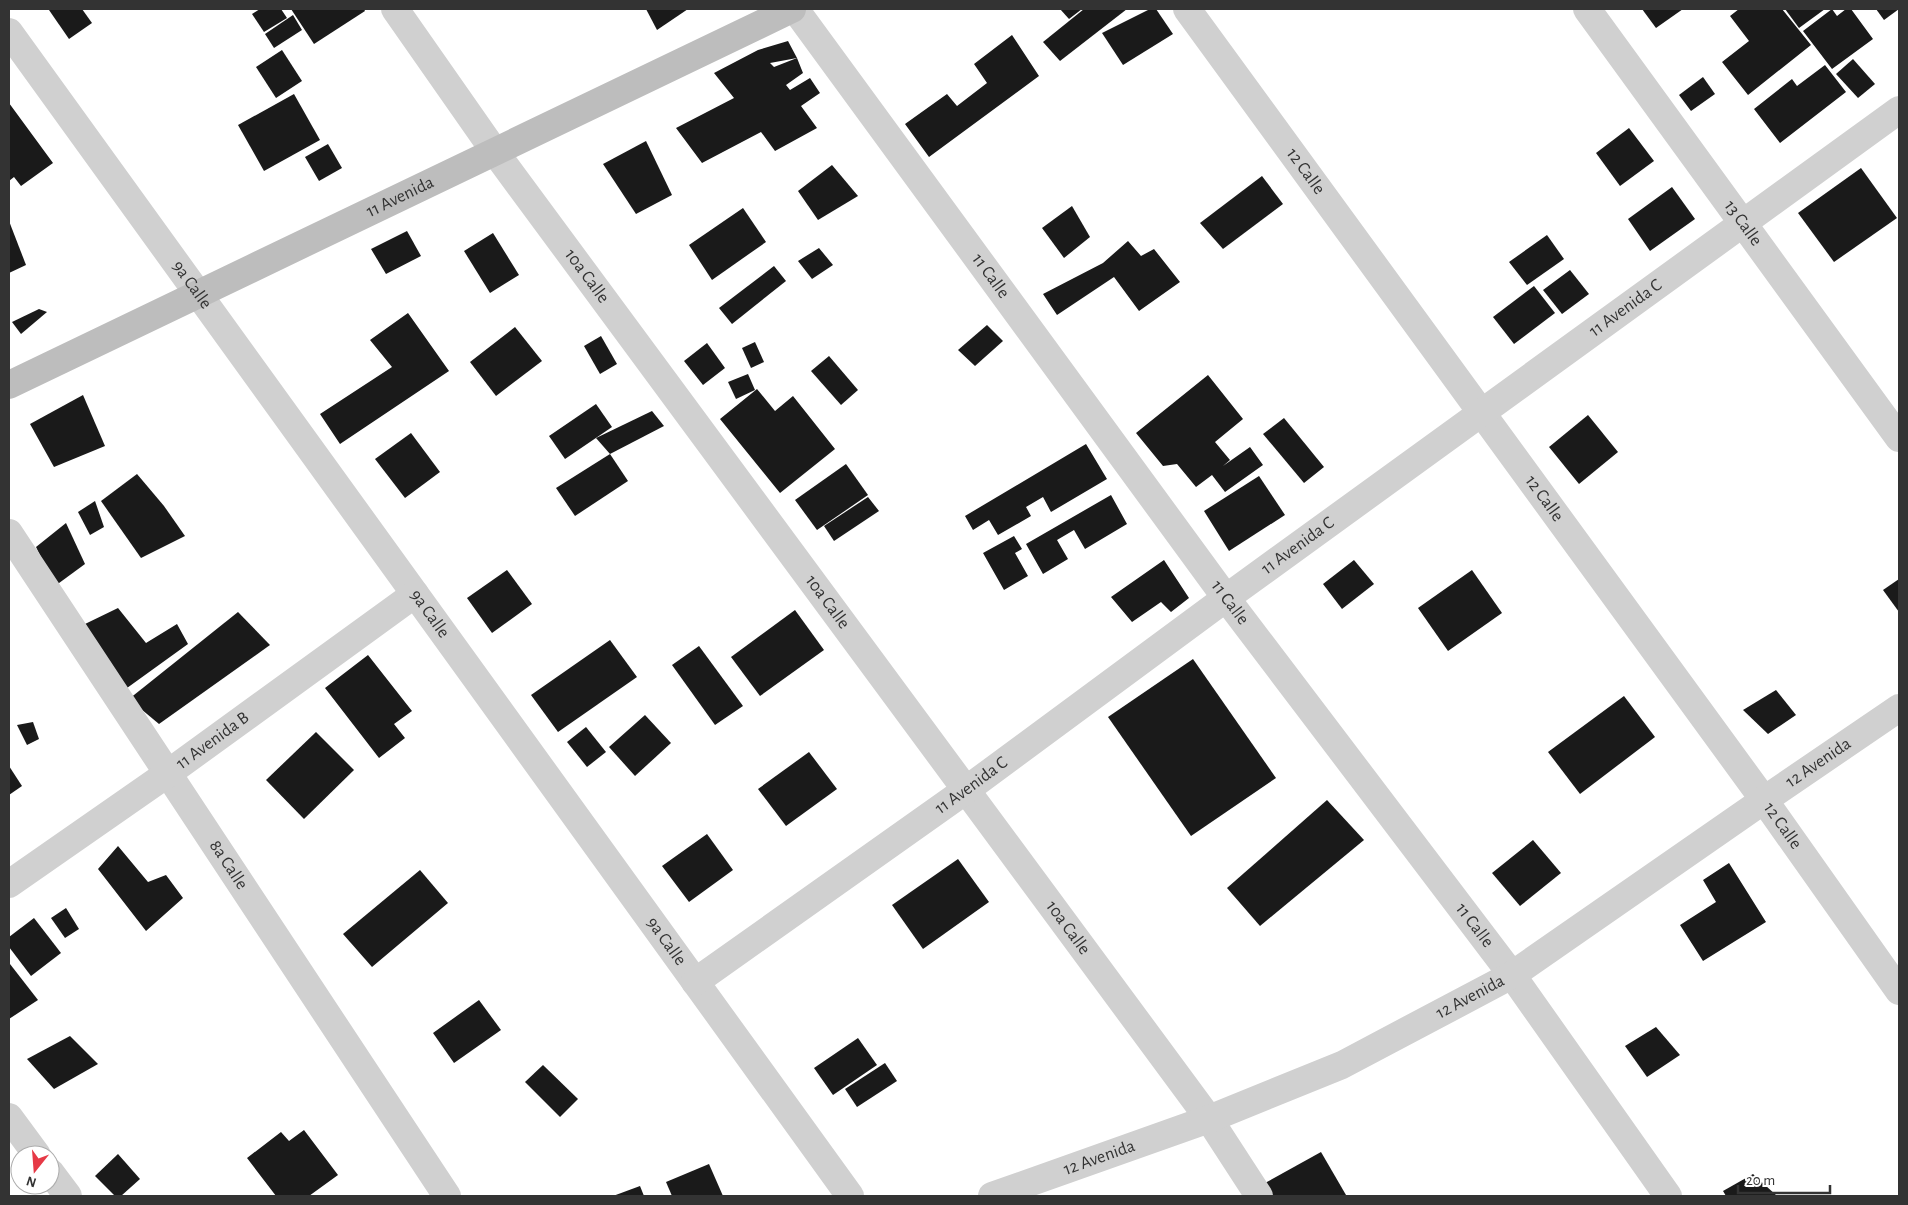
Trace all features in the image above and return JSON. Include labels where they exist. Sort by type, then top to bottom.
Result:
[{"type":"street","name":"10a Calle","points":[[395,9],[495,152],[1209,1119],[1259,1196]]},
{"type":"street","name":"11 Avenida","points":[[9,385],[793,9]]},
{"type":"street","name":"11 Calle","points":[[793,9],[1226,598],[1512,976],[1668,1196]]},
{"type":"street","name":"12 Calle","points":[[1187,9],[1764,800],[1899,991]]},
{"type":"street","name":"13 Calle","points":[[1586,9],[1744,223],[1899,438]]},
{"type":"street","name":"9a Calle","points":[[9,32],[197,295],[850,1196]]},
{"type":"street","name":"11 Avenida C","points":[[695,982],[966,790],[1226,598],[1899,110]]},
{"type":"street","name":"8a Calle","points":[[9,533],[447,1196]]},
{"type":"street","name":"11 Avenida B","points":[[9,884],[167,774],[414,594]]},
{"type":"street","name":"12 Avenida","points":[[992,1196],[1209,1119],[1342,1065],[1512,976],[1899,708]]},
{"type":"street","points":[[9,1117],[30,1145]]},
{"type":"street","points":[[60,1185],[68,1196]]},
{"type":"building","points":[[50,9],[82,9],[92,23],[69,39]]},
{"type":"building","points":[[260,9],[281,9],[287,18],[264,32],[252,14]]},
{"type":"building","points":[[291,9],[364,9],[365,11],[314,44]]},
{"type":"building","points":[[646,9],[688,9],[657,30]]},
{"type":"building","points":[[1060,9],[1082,9],[1069,19]]},
{"type":"building","points":[[1084,9],[1127,9],[1060,61],[1043,42]]},
{"type":"building","points":[[1150,9],[1156,9],[1173,34],[1123,65],[1102,33]]},
{"type":"building","points":[[1642,9],[1683,9],[1656,28]]},
{"type":"building","points":[[1739,9],[1782,9],[1811,45],[1748,95],[1722,62],[1749,41],[1730,16]]},
{"type":"building","points":[[1785,9],[1825,9],[1799,28]]},
{"type":"building","points":[[1832,9],[1837,16],[1846,9],[1851,9],[1873,39],[1832,69],[1803,31]]},
{"type":"building","points":[[1876,9],[1899,9],[1884,20]]},
{"type":"building","points":[[293,15],[302,30],[274,48],[265,34]]},
{"type":"building","points":[[1012,35],[1039,76],[929,157],[905,124],[947,94],[957,106],[987,83],[974,64]]},
{"type":"building","points":[[788,41],[797,58],[803,73],[786,85],[790,90],[810,78],[820,93],[801,106],[817,128],[775,151],[761,132],[702,163],[676,128],[734,98],[714,73],[758,50]],"holes":[[[797,58],[774,67],[770,63]]]},
{"type":"building","points":[[282,50],[302,81],[276,98],[256,67]]},
{"type":"building","points":[[1853,59],[1875,84],[1858,98],[1836,74]]},
{"type":"building","points":[[1825,65],[1846,92],[1780,143],[1754,109],[1792,79],[1797,86]]},
{"type":"building","points":[[1703,77],[1715,94],[1691,111],[1679,95]]},
{"type":"building","points":[[294,94],[320,140],[264,171],[238,125]]},
{"type":"building","points":[[9,103],[53,163],[21,186],[14,177],[9,181]]},
{"type":"building","points":[[1629,128],[1654,161],[1620,186],[1596,153]]},
{"type":"building","points":[[646,141],[672,195],[636,214],[603,164]]},
{"type":"building","points":[[328,144],[342,168],[319,181],[305,157]]},
{"type":"building","points":[[832,165],[858,196],[818,220],[798,191]]},
{"type":"building","points":[[1861,168],[1897,218],[1834,262],[1798,213]]},
{"type":"building","points":[[1262,176],[1283,204],[1223,249],[1200,223]]},
{"type":"building","points":[[1672,187],[1695,219],[1650,251],[1628,219]]},
{"type":"building","points":[[1072,206],[1090,237],[1064,258],[1042,228]]},
{"type":"building","points":[[743,208],[766,242],[712,280],[689,245]]},
{"type":"building","points":[[9,221],[26,265],[9,273]]},
{"type":"building","points":[[407,231],[421,256],[386,274],[371,249]]},
{"type":"building","points":[[493,233],[519,275],[490,293],[464,251]]},
{"type":"building","points":[[1547,235],[1564,259],[1527,285],[1509,262]]},
{"type":"building","points":[[1128,241],[1141,256],[1154,249],[1180,282],[1139,311],[1114,277],[1057,315],[1043,294],[1103,263]]},
{"type":"building","points":[[819,248],[833,265],[812,279],[798,261]]},
{"type":"building","points":[[774,266],[786,281],[732,324],[719,308]]},
{"type":"building","points":[[1570,270],[1589,294],[1562,314],[1543,290]]},
{"type":"building","points":[[1534,286],[1555,313],[1514,344],[1493,317]]},
{"type":"building","points":[[39,309],[47,312],[21,334],[12,322]]},
{"type":"building","points":[[408,313],[449,371],[340,444],[320,414],[392,367],[370,340]]},
{"type":"building","points":[[987,325],[1003,341],[975,366],[958,350]]},
{"type":"building","points":[[515,327],[542,361],[496,396],[470,362]]},
{"type":"building","points":[[601,336],[617,364],[600,374],[584,346]]},
{"type":"building","points":[[755,342],[764,362],[751,368],[742,348]]},
{"type":"building","points":[[707,343],[725,368],[703,385],[684,361]]},
{"type":"building","points":[[829,356],[858,390],[841,405],[811,371]]},
{"type":"building","points":[[748,374],[755,390],[736,399],[728,382]]},
{"type":"building","points":[[1208,375],[1243,419],[1215,442],[1230,460],[1223,466],[1250,447],[1263,465],[1225,492],[1212,475],[1196,487],[1177,464],[1163,466],[1136,433]]},
{"type":"building","points":[[757,389],[775,411],[793,396],[835,449],[780,493],[720,419]]},
{"type":"building","points":[[83,395],[105,446],[54,467],[30,424]]},
{"type":"building","points":[[596,404],[612,427],[565,459],[549,436]]},
{"type":"building","points":[[652,411],[664,426],[610,454],[596,438]]},
{"type":"building","points":[[1588,415],[1618,452],[1579,484],[1549,447]]},
{"type":"building","points":[[1284,418],[1324,467],[1304,483],[1263,434]]},
{"type":"building","points":[[411,433],[440,472],[405,498],[375,459]]},
{"type":"building","points":[[1086,444],[1107,479],[1051,512],[1043,497],[1026,507],[1031,516],[998,535],[989,520],[973,530],[965,516]]},
{"type":"building","points":[[610,454],[628,481],[575,516],[556,488]]},
{"type":"building","points":[[846,464],[868,495],[817,530],[795,500]]},
{"type":"building","points":[[137,474],[164,506],[185,536],[141,558],[101,501]]},
{"type":"building","points":[[1259,476],[1285,515],[1229,551],[1204,511]]},
{"type":"building","points":[[1111,495],[1127,524],[1085,549],[1074,530],[1057,540],[1068,559],[1043,574],[1026,544]]},
{"type":"building","points":[[868,497],[879,511],[834,541],[824,526]]},
{"type":"building","points":[[95,501],[104,527],[90,535],[78,512]]},
{"type":"building","points":[[66,523],[85,564],[55,586],[36,547]]},
{"type":"building","points":[[1014,536],[1022,549],[1015,553],[1028,576],[1004,590],[983,553]]},
{"type":"building","points":[[1164,560],[1189,598],[1171,612],[1161,602],[1132,622],[1111,597]]},
{"type":"building","points":[[1354,560],[1374,584],[1342,609],[1323,584]]},
{"type":"building","points":[[507,570],[532,604],[492,633],[467,598]]},
{"type":"building","points":[[1472,570],[1502,613],[1448,651],[1418,608]]},
{"type":"building","points":[[1899,579],[1899,612],[1883,590]]},
{"type":"building","points":[[118,608],[146,643],[177,624],[188,644],[127,688],[85,624]]},
{"type":"building","points":[[795,610],[824,650],[760,696],[731,657]]},
{"type":"building","points":[[238,612],[270,645],[159,724],[129,699]]},
{"type":"building","points":[[610,640],[637,677],[558,732],[531,695]]},
{"type":"building","points":[[699,646],[743,706],[715,725],[672,665]]},
{"type":"building","points":[[368,655],[412,711],[394,724],[405,738],[379,758],[325,688]]},
{"type":"building","points":[[1193,659],[1276,778],[1191,836],[1108,717]]},
{"type":"building","points":[[1776,690],[1796,715],[1768,734],[1743,710]]},
{"type":"building","points":[[1624,696],[1655,737],[1580,794],[1548,752]]},
{"type":"building","points":[[645,715],[671,743],[635,776],[609,747]]},
{"type":"building","points":[[33,722],[39,739],[27,745],[17,725]]},
{"type":"building","points":[[586,727],[606,752],[587,767],[567,742]]},
{"type":"building","points":[[316,732],[354,770],[304,819],[266,780]]},
{"type":"building","points":[[809,752],[837,789],[786,826],[758,789]]},
{"type":"building","points":[[9,766],[22,786],[9,795]]},
{"type":"building","points":[[1327,800],[1364,840],[1260,926],[1227,888]]},
{"type":"building","points":[[707,834],[733,870],[689,902],[662,866]]},
{"type":"building","points":[[1533,840],[1561,873],[1520,906],[1492,873]]},
{"type":"building","points":[[118,846],[148,882],[166,875],[183,898],[146,931],[98,869]]},
{"type":"building","points":[[958,859],[989,902],[923,949],[892,905]]},
{"type":"building","points":[[1729,863],[1766,922],[1703,961],[1680,925],[1716,902],[1703,880]]},
{"type":"building","points":[[420,870],[448,903],[372,967],[343,934]]},
{"type":"building","points":[[66,908],[79,929],[65,938],[51,918]]},
{"type":"building","points":[[34,918],[61,953],[31,976],[9,947],[9,937]]},
{"type":"building","points":[[9,965],[38,1000],[9,1019]]},
{"type":"building","points":[[479,1000],[501,1030],[454,1063],[433,1033]]},
{"type":"building","points":[[1656,1027],[1680,1055],[1647,1077],[1625,1046]]},
{"type":"building","points":[[70,1036],[98,1064],[54,1089],[27,1059]]},
{"type":"building","points":[[858,1038],[877,1065],[833,1095],[814,1068]]},
{"type":"building","points":[[885,1063],[897,1081],[857,1107],[845,1089]]},
{"type":"building","points":[[543,1065],[578,1099],[560,1117],[525,1082]]},
{"type":"building","points":[[304,1130],[338,1175],[309,1196],[276,1196],[247,1158],[281,1132],[289,1141]]},
{"type":"building","points":[[1321,1152],[1346,1195],[1273,1196],[1265,1183]]},
{"type":"building","points":[[118,1154],[140,1179],[121,1196],[115,1196],[95,1176]]},
{"type":"building","points":[[709,1164],[723,1196],[672,1196],[666,1182]]},
{"type":"building","points":[[1753,1174],[1777,1196],[1726,1196],[1723,1191]]},
{"type":"building","points":[[640,1186],[644,1196],[613,1196]]}]
